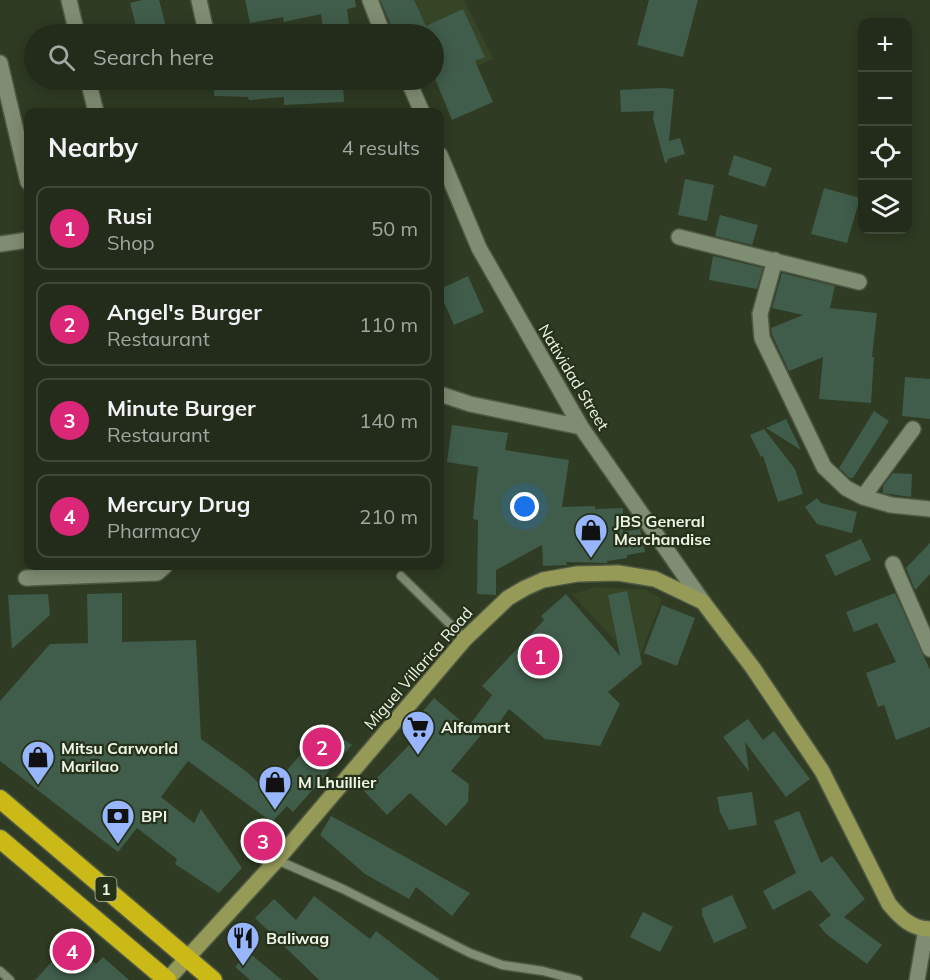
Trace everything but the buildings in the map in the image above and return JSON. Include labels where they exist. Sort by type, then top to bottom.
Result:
[{"type":"highway","name":"1","points":[[0,798],[213,980]]},
{"type":"highway","name":"1","points":[[0,839],[167,980]]},
{"type":"main road","name":"Miguel Villarica Road","points":[[167,980],[277,860],[465,639],[508,598],[525,588],[543,580],[577,574],[618,573],[655,579],[703,602],[753,668],[822,771],[889,904],[902,920],[928,929]]},
{"type":"street","points":[[69,0],[75,24]]},
{"type":"street","points":[[199,0],[205,24]]},
{"type":"street","points":[[370,0],[379,24]]},
{"type":"street","points":[[0,63],[24,165]]},
{"type":"street","points":[[90,90],[95,108]]},
{"type":"street","points":[[412,90],[420,108]]},
{"type":"street","name":"Natividad Street","points":[[444,165],[479,248],[581,427],[703,602]]},
{"type":"street","points":[[679,237],[859,282]]},
{"type":"street","points":[[0,244],[24,241]]},
{"type":"street","points":[[775,260],[760,314],[762,338],[824,467],[846,488],[863,497],[891,505],[930,509]]},
{"type":"street","points":[[444,395],[470,404],[581,427]]},
{"type":"street","points":[[863,497],[913,429]]},
{"type":"street","points":[[893,564],[927,633],[930,649]]},
{"type":"street","points":[[26,578],[157,573],[160,570]]},
{"type":"street","points":[[916,980],[928,929]]},
{"type":"lane","points":[[401,576],[465,639]]},
{"type":"lane","points":[[277,860],[343,889],[480,957],[502,965],[543,971],[578,980]]},
{"type":"lane","points":[[0,971],[10,980]]},
{"type":"shaded area","points":[[383,0],[464,0],[493,59],[444,79],[444,24],[394,24]]},
{"type":"shaded area","points":[[596,587],[646,590],[662,599],[637,664],[572,594]]},
{"type":"place","name":"JBS General Merchandise","points":[[591,559]]},
{"type":"place","name":"Rusi","points":[[540,656]]},
{"type":"place","name":"Angel's Burger","points":[[322,747]]},
{"type":"place","name":"Alfamart","points":[[418,756]]},
{"type":"place","name":"Mitsu Carworld Marilao","points":[[38,786]]},
{"type":"place","name":"M Lhuillier","points":[[275,811]]},
{"type":"place","name":"Minute Burger","points":[[263,841]]},
{"type":"place","name":"BPI","points":[[118,845]]},
{"type":"place","name":"Mercury Drug","points":[[72,951]]},
{"type":"place","name":"Baliwag","points":[[243,967]]}]
